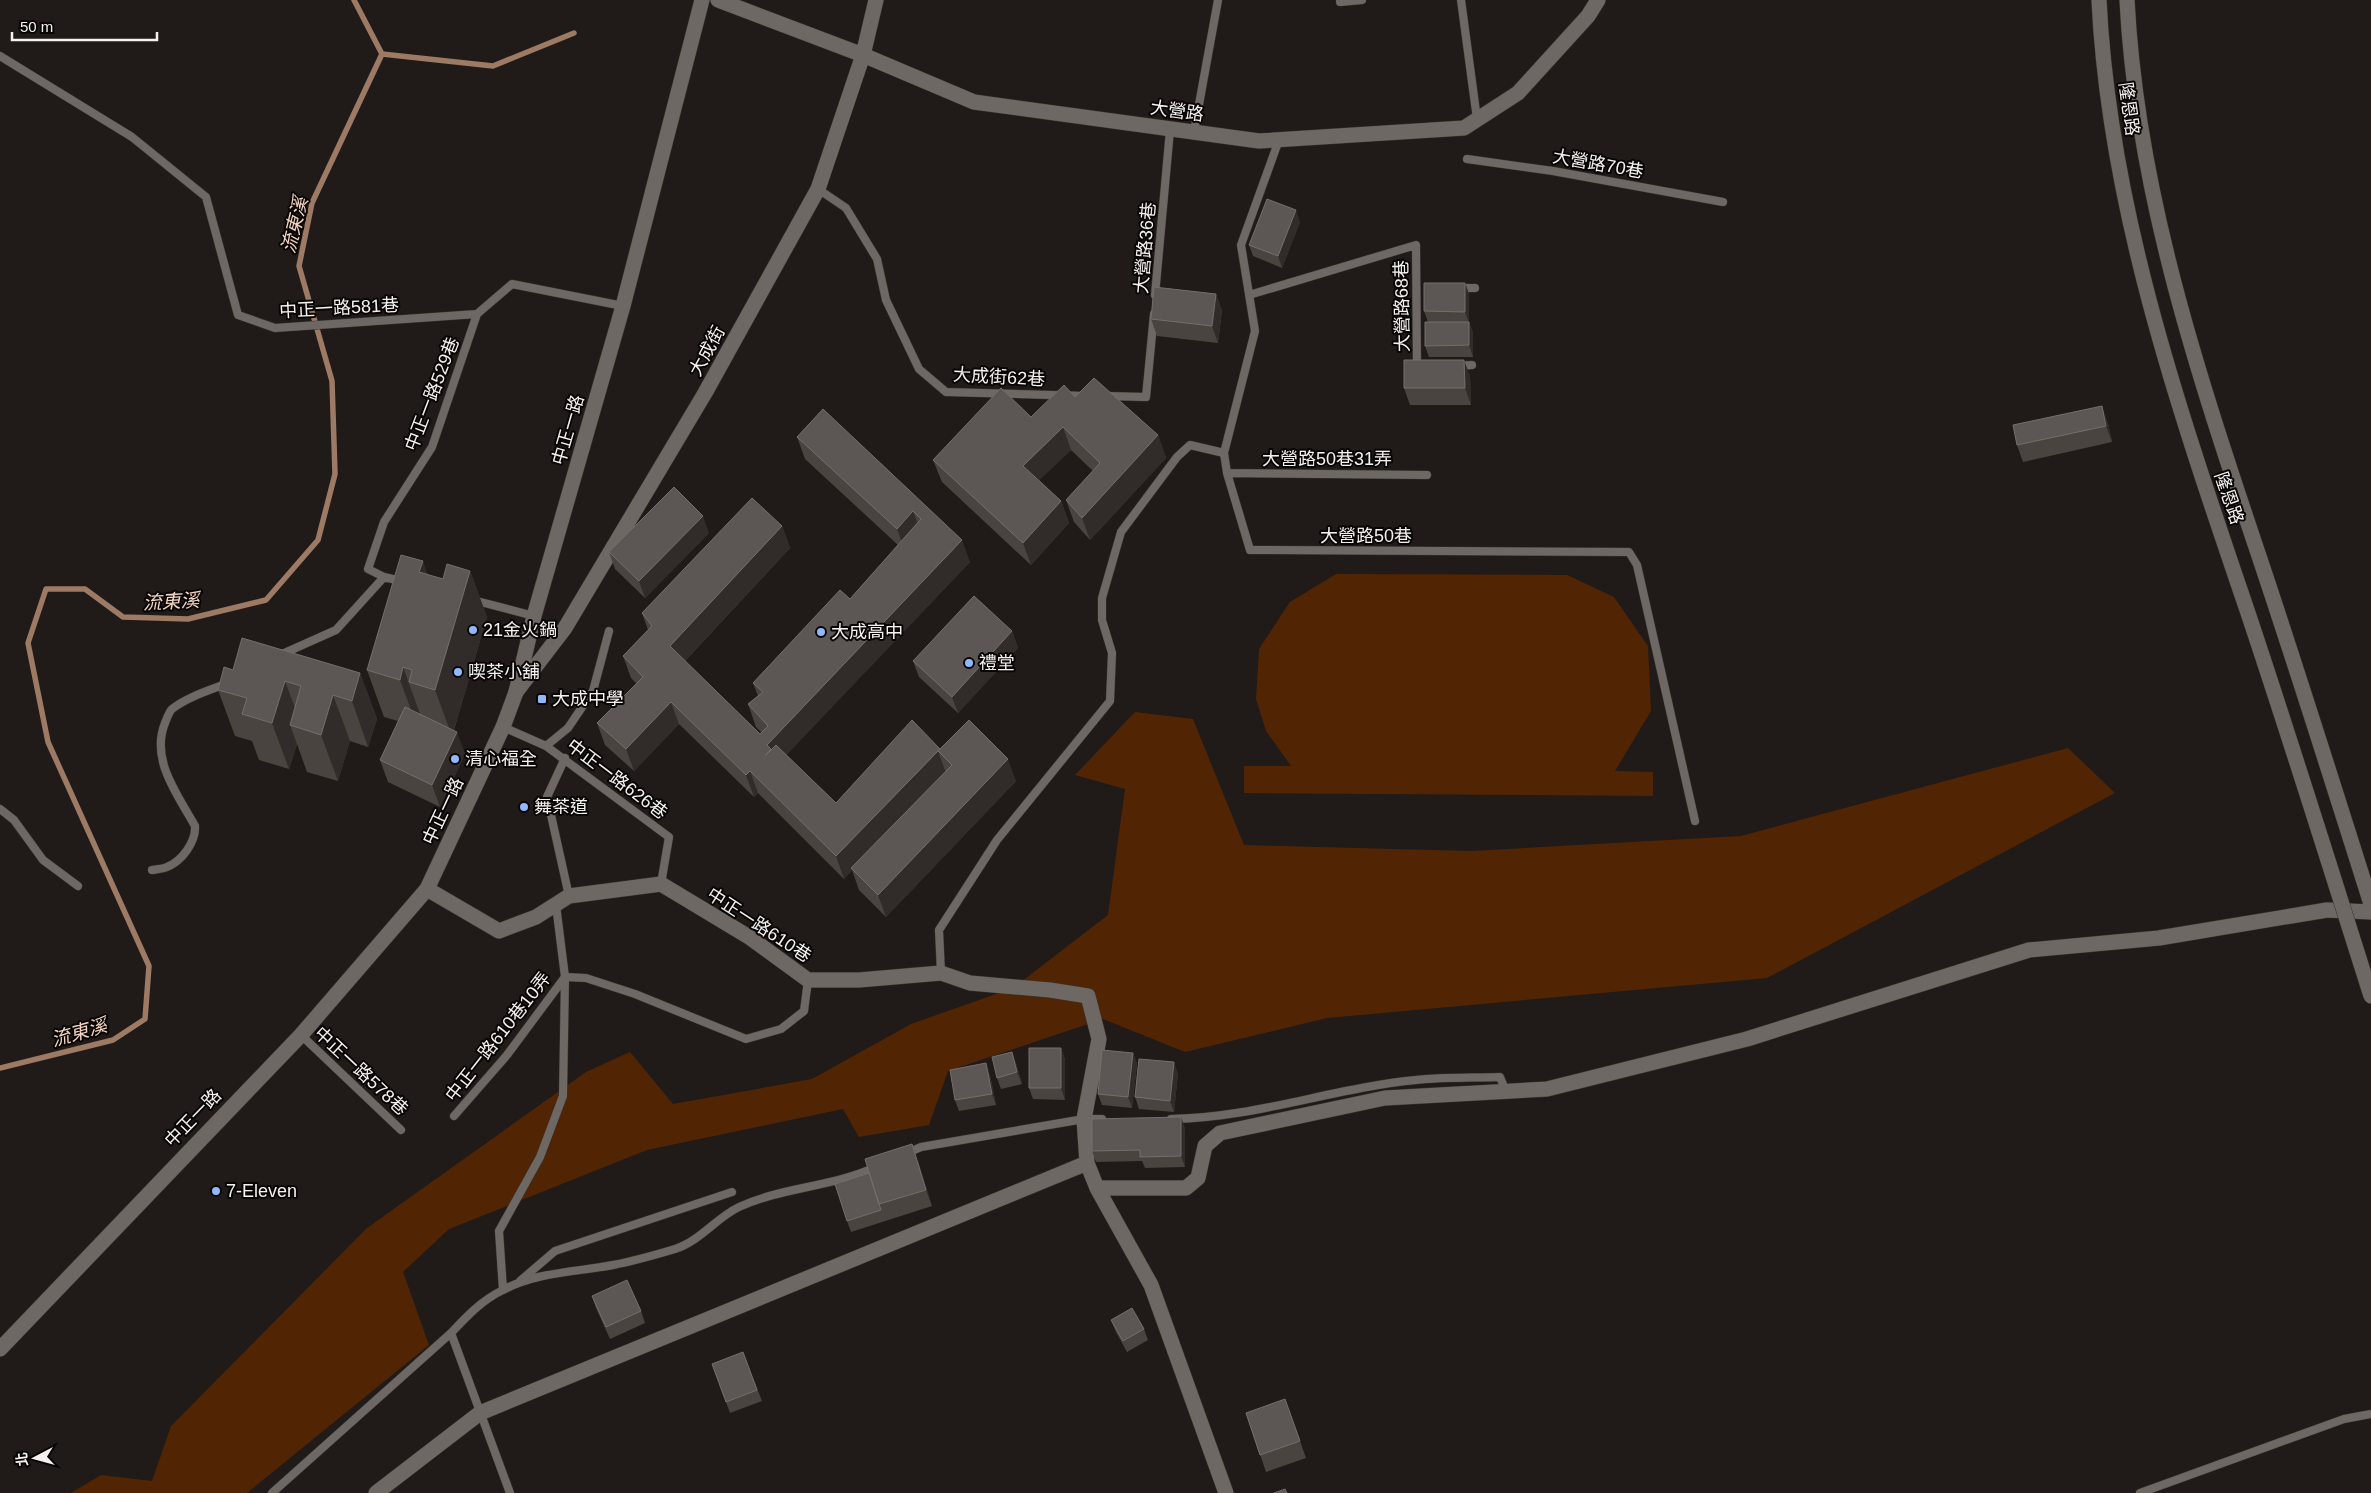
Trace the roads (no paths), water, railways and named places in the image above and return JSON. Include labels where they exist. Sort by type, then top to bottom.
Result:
[{"type":"street","name":"中正一路","points":[[0,1349],[301,1035],[427,890],[503,727],[516,692],[534,616],[622,306],[702,0]]},
{"type":"street","name":"大營路","points":[[718,0],[863,55],[974,102],[1259,141],[1464,128],[1518,93],[1588,16],[1598,0]]},
{"type":"street","name":"大成街","points":[[516,692],[565,628],[705,393],[818,189],[863,55],[876,0]]},
{"type":"street","name":"隆恩路","points":[[2099,0],[2100,36],[2116,157],[2148,292],[2193,449],[2270,678],[2371,996]]},
{"type":"street","name":"隆恩路","points":[[2128,0],[2129,36],[2145,152],[2174,287],[2220,440],[2294,661],[2371,904]]},
{"type":"street","name":"中正一路610巷","points":[[661,884],[749,938],[808,980],[859,980],[941,973],[970,983],[1050,990],[1088,996],[1099,1039],[1084,1119]]},
{"type":"street","points":[[427,890],[499,931],[536,917],[569,896],[661,884]]},
{"type":"street","points":[[1097,1188],[1186,1188],[1198,1178],[1205,1146],[1220,1133],[1385,1098],[1547,1089],[1747,1039],[2029,950],[2159,938],[2327,910],[2371,912]]},
{"type":"street","points":[[1084,1119],[1088,1163],[1097,1188],[1151,1285],[1226,1493]]},
{"type":"street","points":[[376,1493],[480,1412],[1088,1163]]},
{"type":"lane","points":[[1194,132],[1218,0]]},
{"type":"lane","points":[[1340,2],[1362,0]]},
{"type":"lane","points":[[1461,0],[1477,119]]},
{"type":"lane","name":"中正一路581巷","points":[[0,56],[132,137],[206,197],[238,315],[274,328],[477,314]]},
{"type":"lane","name":"大營路36巷","points":[[1146,397],[1170,130]]},
{"type":"lane","name":"大營路50巷","points":[[1279,140],[1241,245],[1255,331],[1224,453],[1227,473],[1250,550],[1629,552],[1637,565],[1695,821]]},
{"type":"lane","name":"大營路70巷","points":[[1467,160],[1553,171],[1723,202]]},
{"type":"lane","name":"大成街62巷","points":[[818,189],[846,208],[877,259],[886,300],[919,369],[946,392],[1146,397]]},
{"type":"lane","name":"大營路68巷","points":[[1249,295],[1416,245],[1417,366],[1426,366]]},
{"type":"lane","points":[[477,314],[512,284],[622,306]]},
{"type":"lane","points":[[1417,288],[1426,288]]},
{"type":"lane","points":[[1446,288],[1475,288]]},
{"type":"lane","name":"中正一路529巷","points":[[384,577],[368,569],[384,522],[432,447],[477,314]]},
{"type":"lane","points":[[1445,366],[1472,366]]},
{"type":"lane","points":[[941,973],[939,930],[997,840],[1110,701],[1112,653],[1102,620],[1102,598],[1121,532],[1177,457],[1190,445],[1224,453]]},
{"type":"lane","name":"大營路50巷31弄","points":[[1227,473],[1427,475]]},
{"type":"lane","points":[[273,658],[336,630],[384,577],[412,584]]},
{"type":"lane","points":[[468,599],[534,616]]},
{"type":"lane","points":[[546,746],[568,728],[593,691],[609,631]]},
{"type":"lane","points":[[152,870],[168,867],[185,854],[195,832],[194,826],[166,776],[161,751],[162,731],[171,710],[239,676]]},
{"type":"lane","name":"中正一路626巷","points":[[503,727],[546,746],[565,758],[668,836],[661,884]]},
{"type":"lane","points":[[565,758],[547,797],[569,896]]},
{"type":"lane","points":[[0,809],[14,820],[43,860],[78,886]]},
{"type":"lane","points":[[503,1290],[499,1231],[540,1157],[564,1096],[565,977],[556,904]]},
{"type":"lane","points":[[565,977],[586,978],[635,994],[746,1039],[781,1029],[804,1011],[808,980]]},
{"type":"lane","name":"中正一路610巷10弄","points":[[454,1116],[507,1055],[565,977]]},
{"type":"lane","name":"中正一路578巷","points":[[301,1035],[401,1130]]},
{"type":"lane","points":[[1159,1119],[1206,1118],[1237,1114],[1417,1080],[1500,1077],[1506,1092]]},
{"type":"lane","points":[[895,1159],[921,1147],[1084,1119],[1112,1119]]},
{"type":"lane","points":[[272,1493],[451,1333],[475,1308],[503,1290],[534,1278],[614,1265],[678,1248],[702,1234],[738,1208],[799,1188],[859,1175],[886,1163]]},
{"type":"lane","points":[[514,1285],[555,1251],[732,1192]]},
{"type":"lane","points":[[451,1333],[510,1493]]},
{"type":"lane","points":[[2140,1493],[2344,1419],[2371,1414]]},
{"type":"waterway","name":"流東溪","points":[[0,1068],[113,1040],[145,1019],[149,966],[48,742],[28,643],[46,589],[85,589],[123,617],[188,619],[266,600],[318,540],[335,474],[332,381],[299,266],[312,203],[382,54],[354,0]]},
{"type":"waterway","points":[[382,54],[493,66],[574,33]]},
{"type":"place","name":"21金火鍋","points":[[473,630]]},
{"type":"place","name":"大成高中","points":[[821,632]]},
{"type":"place","name":"禮堂","points":[[969,663]]},
{"type":"place","name":"喫茶小舖","points":[[458,672]]},
{"type":"place","name":"大成中學","points":[[542,699]]},
{"type":"place","name":"清心福全","points":[[455,759]]},
{"type":"place","name":"舞茶道","points":[[524,807]]},
{"type":"place","name":"7-Eleven","points":[[216,1191]]}]
